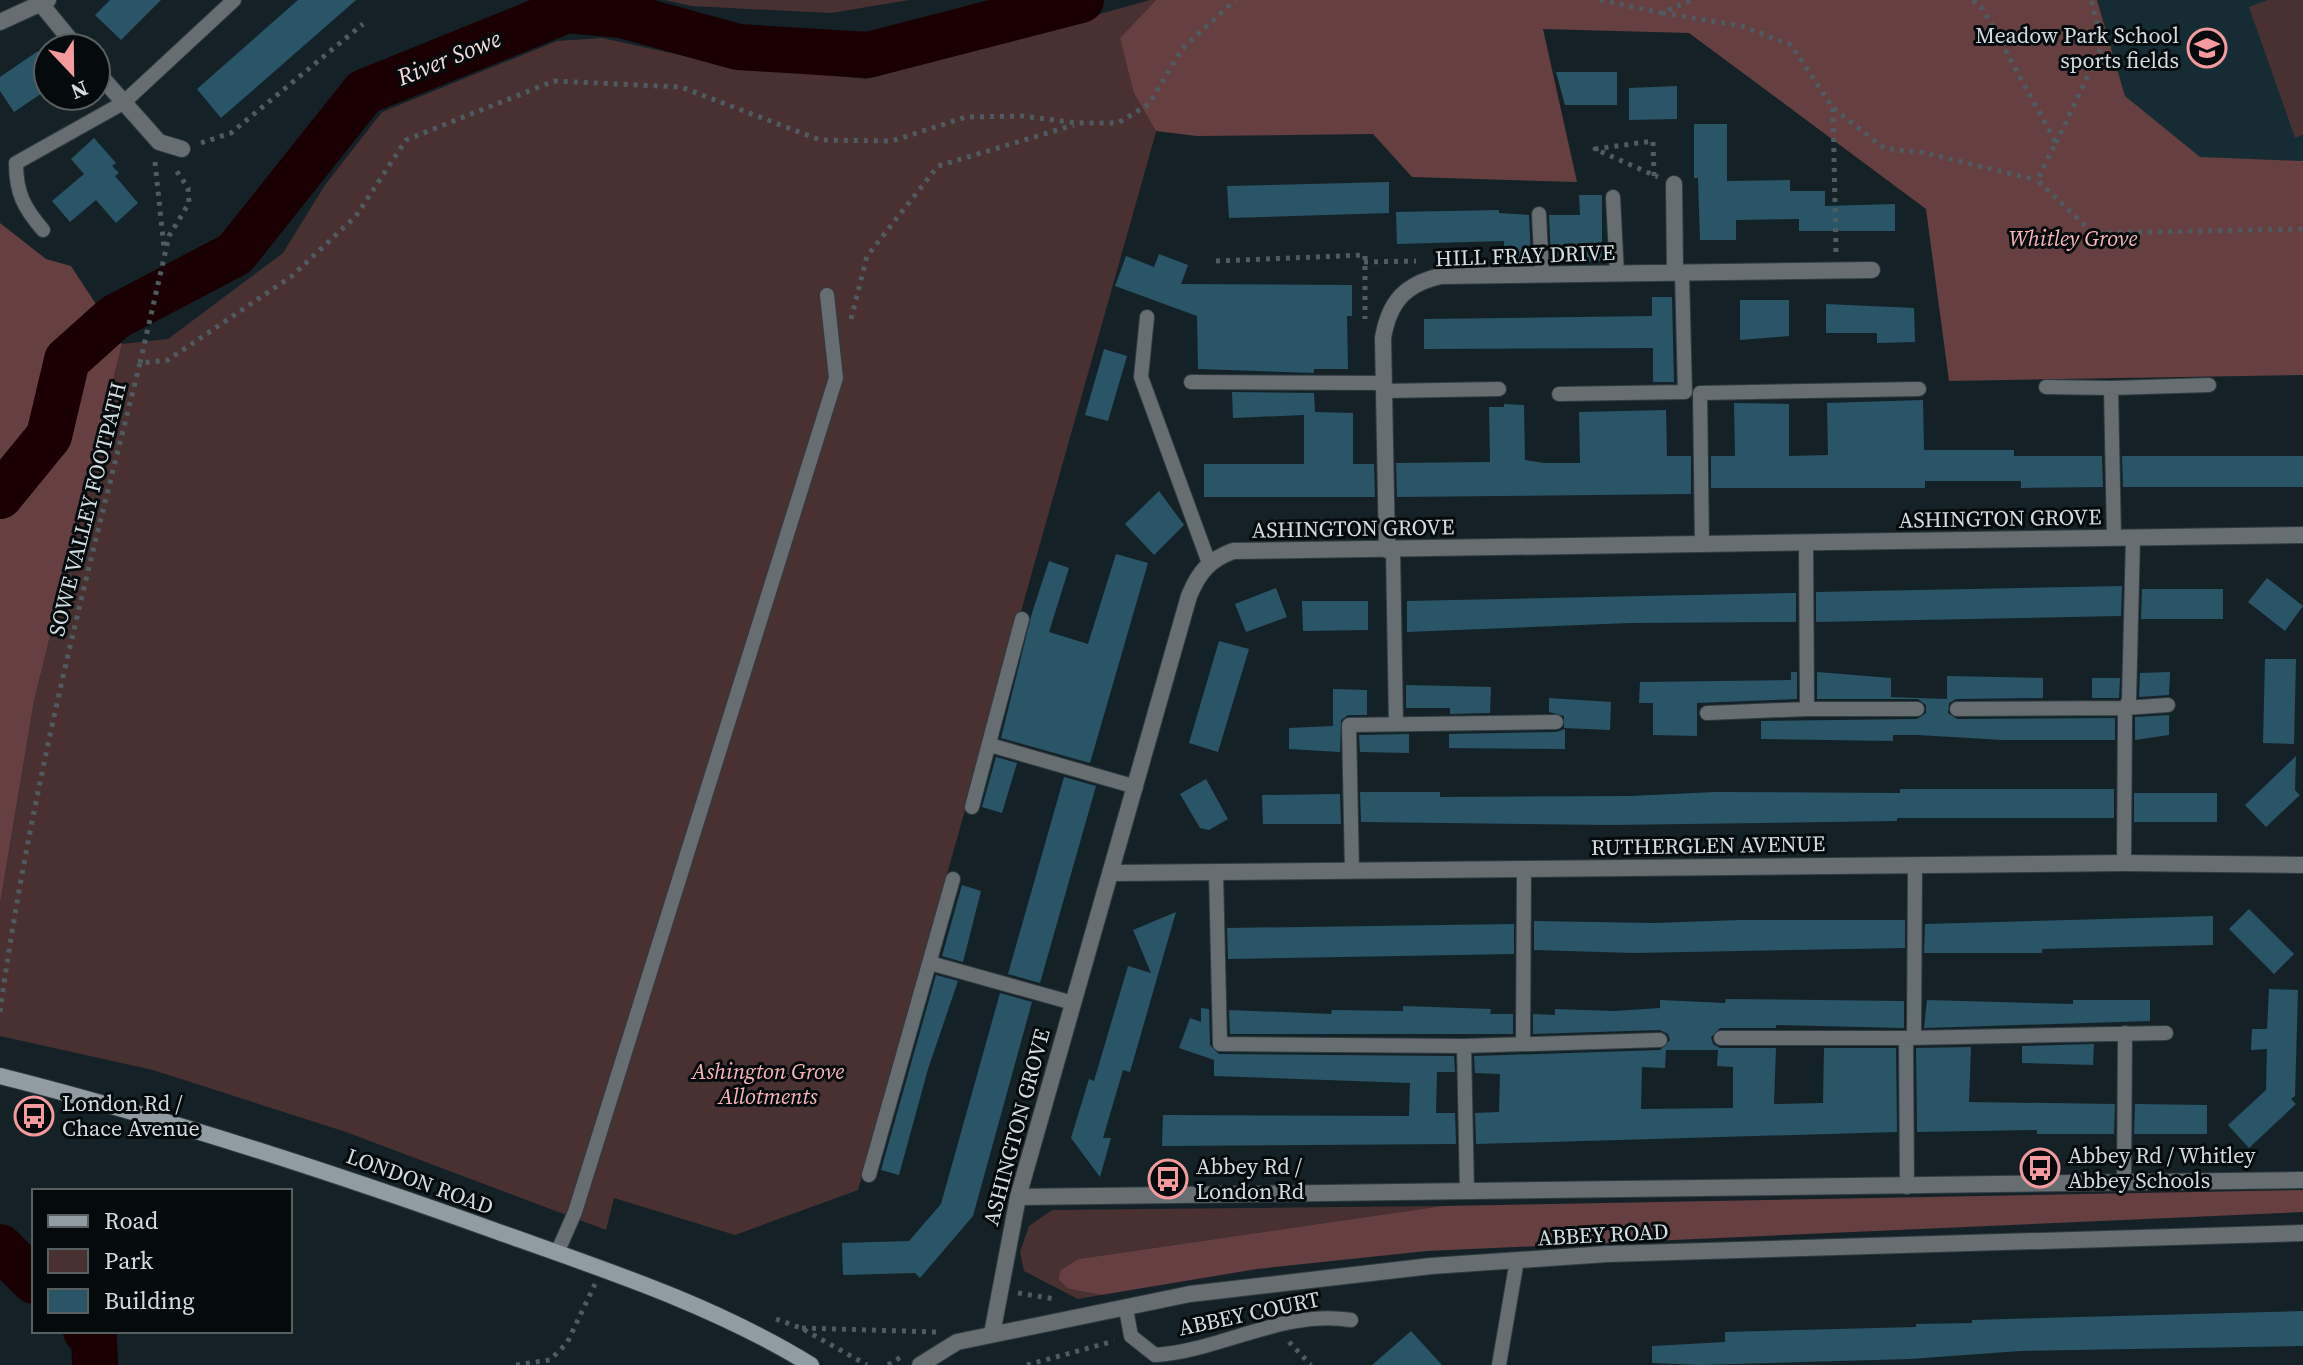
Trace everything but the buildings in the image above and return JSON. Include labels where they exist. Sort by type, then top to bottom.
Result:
[{"type":"main road","name":"LONDON ROAD","points":[[0,1076],[310,1165],[676,1295],[768,1339],[811,1365]]},
{"type":"street","points":[[0,22],[45,2],[66,32]]},
{"type":"street","points":[[112,90],[159,142],[182,149]]},
{"type":"street","points":[[1674,184],[1679,273]]},
{"type":"street","name":"HILL FRAY DRIVE","points":[[1390,550],[1383,338],[1392,305],[1411,286],[1441,276],[1872,270]]},
{"type":"street","name":"ASHINGTON GROVE","points":[[992,1334],[1018,1197],[1113,873],[1189,596],[1196,578],[1209,563],[1233,551],[2303,535]]},
{"type":"street","name":"RUTHERGLEN AVENUE","points":[[1113,873],[2124,863],[2303,865]]},
{"type":"street","name":"ABBEY ROAD","points":[[1018,1197],[2303,1180]]},
{"type":"street","name":"ABBEY ROAD","points":[[920,1365],[957,1342],[1244,1286],[1607,1254],[2303,1233]]},
{"type":"lane","points":[[43,230],[24,209],[16,188],[16,163],[123,103],[234,0]]},
{"type":"lane","points":[[1613,197],[1617,274]]},
{"type":"lane","points":[[1539,214],[1542,275]]},
{"type":"lane","points":[[1679,273],[1693,392],[1702,545]]},
{"type":"lane","points":[[557,1253],[575,1212],[836,378],[827,295]]},
{"type":"lane","points":[[1147,317],[1141,377],[1153,417],[1209,563]]},
{"type":"lane","points":[[1191,382],[1499,389]]},
{"type":"lane","points":[[2046,387],[2209,385]]},
{"type":"lane","points":[[2111,388],[2114,538]]},
{"type":"lane","points":[[1559,394],[1919,389]]},
{"type":"lane","points":[[2124,863],[2125,708],[2129,700],[2133,538]]},
{"type":"lane","points":[[1806,543],[1807,709]]},
{"type":"lane","points":[[1390,550],[1396,724]]},
{"type":"lane","points":[[972,807],[1022,619]]},
{"type":"lane","points":[[1957,709],[2168,705]]},
{"type":"lane","points":[[1707,713],[1917,709]]},
{"type":"lane","points":[[1352,871],[1349,725],[1556,722]]},
{"type":"lane","points":[[990,745],[1136,787]]},
{"type":"lane","points":[[1907,1187],[1915,865]]},
{"type":"lane","points":[[1523,1044],[1524,869]]},
{"type":"lane","points":[[1216,872],[1220,1044],[1464,1046],[1660,1040]]},
{"type":"lane","points":[[869,1175],[953,879]]},
{"type":"lane","points":[[930,963],[1073,1003]]},
{"type":"lane","points":[[2124,1184],[2125,1033]]},
{"type":"lane","points":[[1721,1038],[2166,1033]]},
{"type":"lane","points":[[1464,1046],[1467,1192]]},
{"type":"lane","points":[[1499,1365],[1517,1260]]},
{"type":"lane","points":[[1126,1309],[1131,1336],[1157,1360]]},
{"type":"lane","name":"ABBEY COURT","points":[[1157,1360],[1274,1327],[1332,1317],[1351,1320]]},
{"type":"path","name":"SOWE VALLEY FOOTPATH","points":[[0,1012],[55,698],[141,359],[168,360],[292,276],[356,216],[406,140],[554,81],[681,87],[820,140],[892,141],[966,117],[1021,116],[1078,123],[1118,123],[1149,104],[1182,49],[1235,0]]},
{"type":"path","points":[[1600,0],[1742,26],[1791,45],[1833,108],[1884,148],[1925,153],[2037,180],[2093,233],[2303,229]]},
{"type":"path","points":[[1662,13],[1691,0]]},
{"type":"path","points":[[1973,0],[1983,9],[2056,143]]},
{"type":"path","points":[[2037,180],[2103,44],[2091,0]]},
{"type":"path","points":[[182,149],[231,133],[363,24]]},
{"type":"path","points":[[1833,108],[1836,270]]},
{"type":"path","points":[[848,332],[867,256],[938,166],[1078,123]]},
{"type":"path","points":[[1654,176],[1653,141],[1595,149],[1654,176],[1674,184]]},
{"type":"path","points":[[141,359],[169,236],[191,196],[159,142]]},
{"type":"path","points":[[159,142],[154,160],[165,252]]},
{"type":"path","points":[[1216,261],[1365,255],[1365,323]]},
{"type":"path","points":[[1364,262],[1416,261],[1441,276]]},
{"type":"path","points":[[516,1365],[550,1360],[567,1343],[602,1269]]},
{"type":"path","points":[[1274,1327],[1311,1365]]},
{"type":"path","points":[[867,1365],[801,1328],[943,1332]]},
{"type":"path","points":[[1027,1365],[1131,1336]]},
{"type":"shaded area","name":"Meadow Park School sports fields","points":[[2097,0],[2303,0],[2303,161],[2200,158],[2125,96]]},
{"type":"green space","points":[[665,0],[909,0],[831,13],[691,6]]},
{"type":"green space","name":"Ashington Grove Allotments","points":[[1156,0],[1120,38],[1156,132],[858,1190],[735,1235],[614,1198],[606,1230],[346,1132],[153,1070],[0,1036],[0,904],[34,701],[122,344],[168,339],[283,253],[325,185],[382,112],[557,41],[602,38],[730,66],[866,79]]},
{"type":"green space","name":"Whitley Grove","points":[[1156,0],[2097,0],[2125,96],[2200,157],[2303,161],[2303,375],[1949,381],[1926,209],[1689,33],[1543,29],[1577,182],[1412,177],[1373,134],[1197,136],[1156,131],[1134,93],[1120,38]]},
{"type":"green space","points":[[2268,0],[2303,0],[2303,135],[2295,138],[2249,7]]},
{"type":"green space","points":[[0,223],[46,259],[71,266],[122,344],[34,701],[0,904]]},
{"type":"green space","points":[[2303,1190],[2303,1212],[1427,1251],[1257,1269],[1101,1295],[1069,1289],[1059,1280],[1060,1271],[1078,1259],[1442,1206]]},
{"type":"green space","points":[[1442,1206],[1078,1259],[1069,1289],[1101,1295],[1078,1299],[1024,1271],[1020,1252],[1029,1226],[1052,1210]]},
{"type":"waterway","name":"River Sowe","points":[[0,496],[49,436],[67,360],[115,317],[235,254],[364,92],[567,10],[622,15],[738,47],[868,55],[1081,0]]},
{"type":"waterway","name":"River Sowe","points":[[0,1247],[32,1279]]},
{"type":"waterway","name":"River Sowe","points":[[88,1333],[94,1339],[95,1365]]},
{"type":"place","name":"Meadow Park School sports fields","points":[[2207,48]]},
{"type":"place","name":"London Rd / Chace Avenue","points":[[34,1116]]},
{"type":"place","name":"Abbey Rd / Whitley Abbey Schools","points":[[2040,1168]]},
{"type":"place","name":"Abbey Rd / London Rd","points":[[1168,1179]]}]
